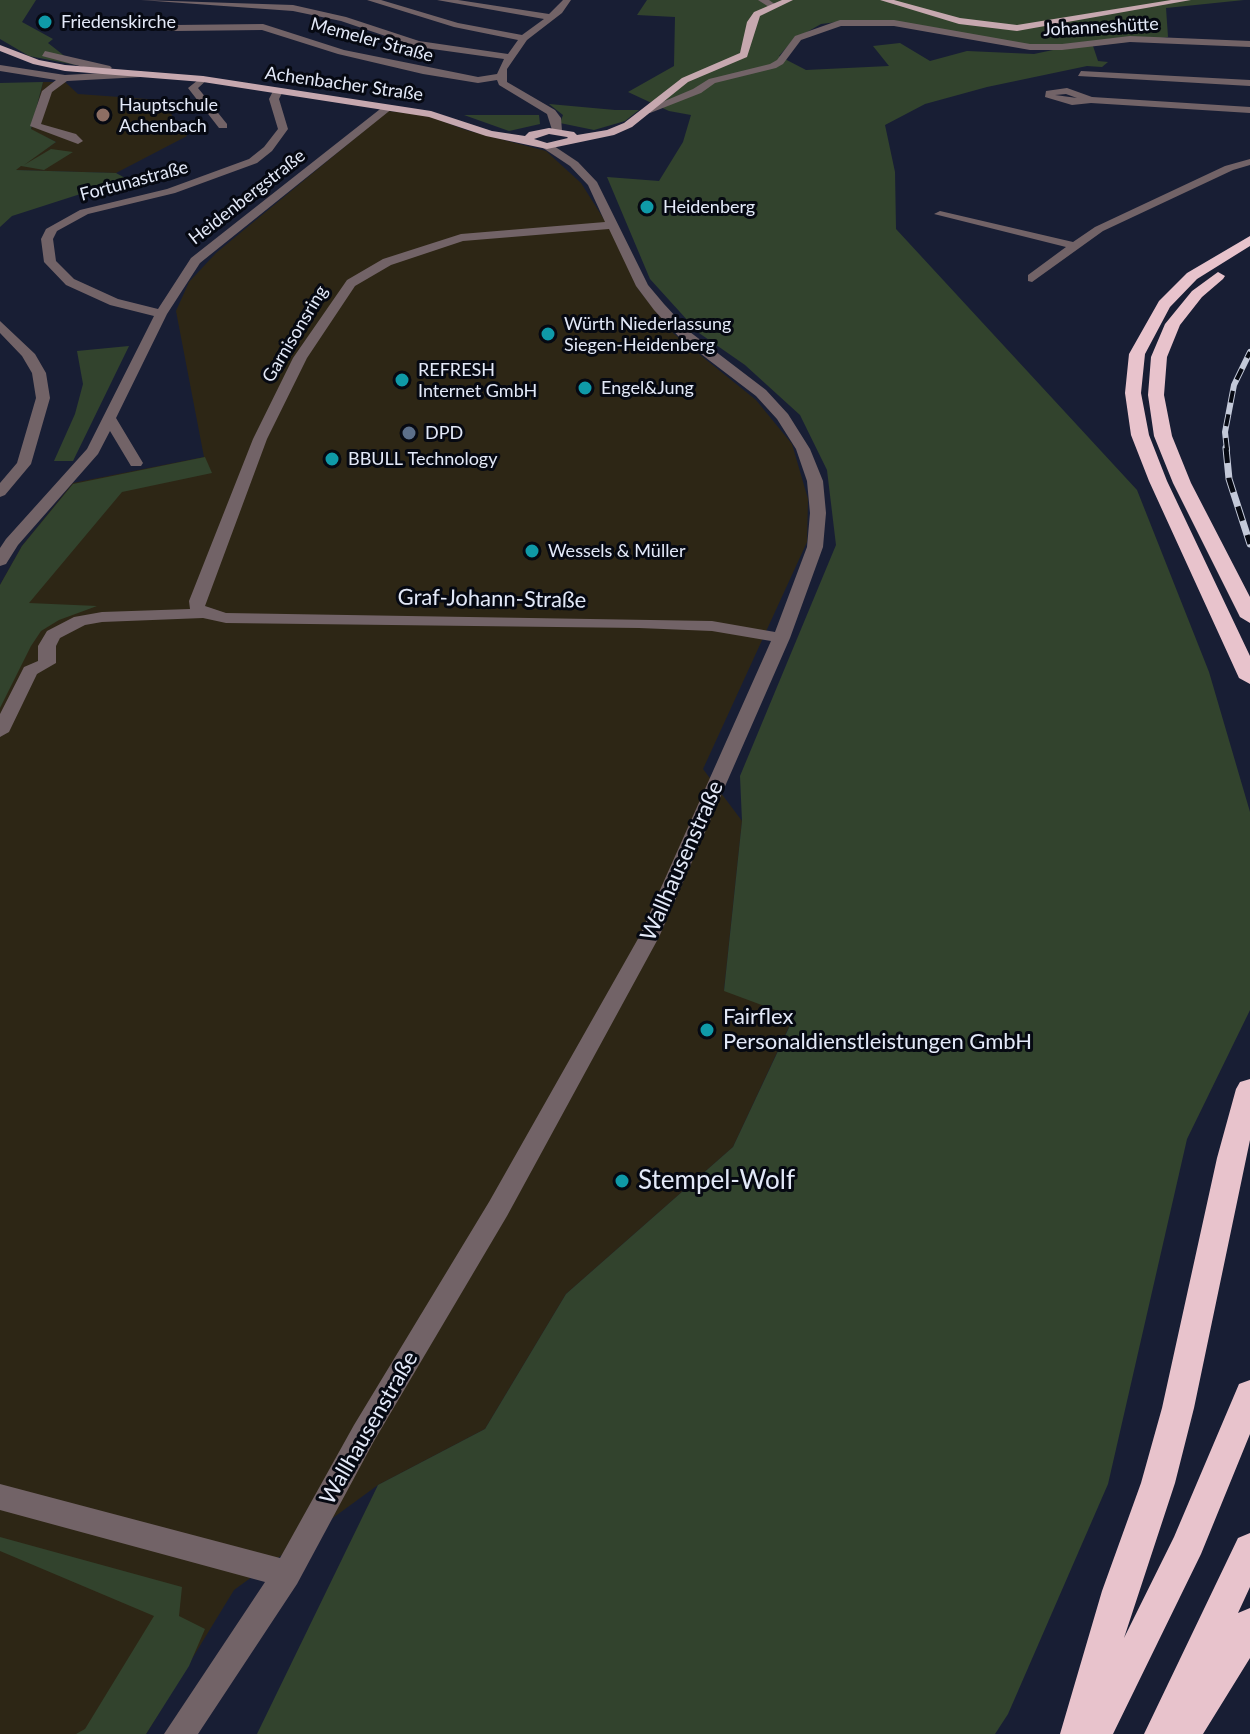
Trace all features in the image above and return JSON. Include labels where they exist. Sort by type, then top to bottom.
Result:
[{"type":"highway","points":[[1250,240],[1192,276],[1164,304],[1144,337],[1134,373],[1134,403],[1140,435],[1168,506],[1250,678]]},
{"type":"highway","points":[[1250,255],[1212,280],[1184,308],[1165,340],[1156,376],[1158,415],[1163,436],[1192,505],[1250,617]]},
{"type":"highway","points":[[1079,1734],[1120,1591],[1158,1483],[1178,1408],[1231,1158],[1250,1089]]},
{"type":"highway","points":[[1093,1734],[1145,1636],[1189,1543],[1250,1394]]},
{"type":"highway","points":[[1163,1734],[1250,1549]]},
{"type":"highway","points":[[1182,1734],[1250,1625]]},
{"type":"main road","points":[[884,0],[959,21],[1017,28],[1187,0]]},
{"type":"main road","name":"Achenbacher Straße","points":[[534,135],[547,146],[616,130],[642,116],[685,80],[744,55],[752,22],[778,1]]},
{"type":"main road","name":"Achenbacher Straße","points":[[0,48],[49,65],[203,79],[431,114],[479,130],[534,135],[557,131],[570,139]]},
{"type":"street","points":[[145,0],[293,8],[343,19],[418,44],[509,57]]},
{"type":"street","points":[[371,0],[457,25],[524,38]]},
{"type":"street","points":[[441,0],[551,17]]},
{"type":"street","points":[[557,131],[556,118],[551,112],[502,83],[502,69],[524,38],[567,0]]},
{"type":"street","name":"Memeler Straße","points":[[90,22],[161,27],[263,27],[352,55],[423,71],[478,80],[503,76]]},
{"type":"street","name":"Johanneshütte","points":[[646,111],[697,91],[712,81],[773,66],[780,62],[798,38],[840,23],[894,23],[999,44],[1062,47],[1161,39],[1250,44]]},
{"type":"street","name":"Achenbacher Straße","points":[[45,54],[90,66],[136,70],[141,74]]},
{"type":"street","points":[[0,68],[65,78],[141,74]]},
{"type":"street","points":[[1081,74],[1250,83]]},
{"type":"street","points":[[65,78],[47,91],[35,126],[72,136],[78,141]]},
{"type":"street","points":[[203,79],[193,88],[223,126]]},
{"type":"street","name":"Fortunastraße","points":[[161,314],[114,302],[58,274],[46,250],[52,229],[84,212],[171,191],[253,161],[268,149],[283,129],[274,99],[278,91]]},
{"type":"street","points":[[1091,100],[1250,110]]},
{"type":"street","name":"Heidenbergstraße","points":[[0,560],[12,542],[93,451],[111,421],[161,314],[195,261],[388,108]]},
{"type":"street","points":[[534,135],[551,112]]},
{"type":"street","name":"Wallhausenstraße","points":[[570,139],[574,164]]},
{"type":"street","name":"Wallhausenstraße","points":[[180,1734],[287,1574],[364,1433],[498,1209],[649,937],[781,638],[815,547],[818,513],[815,481],[803,449],[783,417],[761,393],[685,335],[659,307],[642,286],[593,184],[574,164],[547,146]]},
{"type":"street","points":[[1032,278],[1075,246],[1135,211],[1229,168],[1250,162]]},
{"type":"street","points":[[940,214],[1075,246]]},
{"type":"street","name":"Garnisonsring","points":[[203,613],[197,607],[197,601],[260,439],[300,358],[351,283],[387,262],[416,250],[461,238],[613,225]]},
{"type":"street","points":[[0,325],[28,354],[39,373],[43,398],[24,464],[0,492]]},
{"type":"street","points":[[111,421],[136,463]]},
{"type":"street","name":"Graf-Johann-Straße","points":[[0,732],[30,671],[47,663],[49,641],[60,630],[80,621],[102,617],[203,613],[226,618],[697,625],[781,638]]},
{"type":"street","points":[[0,1497],[287,1574]]},
{"type":"shaded area","name":"Hauptschule Achenbach","points":[[43,82],[65,82],[78,94],[161,100],[187,136],[116,173],[14,170],[56,142],[31,130]]},
{"type":"shaded area","points":[[388,111],[426,115],[466,130],[546,151],[581,183],[607,224],[639,290],[673,333],[756,400],[792,444],[808,499],[807,542],[703,769],[742,821],[724,990],[794,1016],[733,1147],[566,1294],[485,1429],[378,1485],[234,1590],[146,1734],[0,1734],[0,585],[22,546],[73,483],[204,457],[176,311],[189,282],[216,253]]},
{"type":"green space","points":[[0,0],[36,0],[22,22],[53,39],[48,43],[76,65],[29,56],[0,39]]},
{"type":"green space","points":[[647,0],[1244,0],[1166,8],[1168,37],[1093,46],[1098,61],[1108,62],[1102,67],[1087,66],[987,87],[925,104],[885,125],[895,172],[896,229],[1137,490],[1209,672],[1250,812],[1250,1010],[1187,1139],[1108,1484],[1008,1714],[995,1734],[257,1734],[378,1485],[485,1429],[566,1294],[733,1147],[794,1017],[724,991],[742,821],[740,776],[836,545],[827,470],[800,415],[745,365],[699,333],[650,279],[607,177],[659,181],[683,142],[691,115],[669,111],[628,92],[674,66],[675,17],[637,15]],"holes":[[[853,20],[925,26],[1053,50],[1034,54],[967,51],[930,61],[900,43],[873,46],[889,66],[806,70],[779,56],[793,40],[821,24]]]},
{"type":"green space","points":[[43,82],[31,129],[56,142],[24,165],[51,149],[73,152],[44,170],[21,166],[16,170],[116,173],[127,179],[12,216],[0,227],[0,83]]},
{"type":"green space","points":[[549,104],[639,110],[625,121],[594,130],[560,123],[563,115]]},
{"type":"green space","points":[[464,115],[539,115],[540,124],[509,131]]},
{"type":"green space","points":[[129,346],[73,461],[54,461],[75,414],[83,384],[77,351]]},
{"type":"green space","points":[[205,457],[212,473],[122,492],[29,603],[97,606],[59,620],[41,631],[0,708],[0,585],[22,546],[73,484]]},
{"type":"green space","points":[[0,1537],[182,1587],[179,1616],[205,1629],[189,1666],[146,1734],[76,1734],[85,1729],[154,1616],[0,1551]]},
{"type":"railway","points":[[1227,450],[1225,432],[1234,385],[1250,352]]},
{"type":"railway","points":[[1226,448],[1229,479],[1250,544]]},
{"type":"place","name":"Friedenskirche","points":[[45,22]]},
{"type":"place","name":"Hauptschule Achenbach","points":[[103,115]]},
{"type":"place","name":"Heidenberg","points":[[647,207]]},
{"type":"place","name":"Würth Niederlassung Siegen-Heidenberg","points":[[548,334]]},
{"type":"place","name":"REFRESH Internet GmbH","points":[[402,380]]},
{"type":"place","name":"Engel&Jung","points":[[585,388]]},
{"type":"place","name":"DPD","points":[[409,433]]},
{"type":"place","name":"BBULL Technology","points":[[332,459]]},
{"type":"place","name":"Wessels & Müller","points":[[532,551]]},
{"type":"place","name":"Fairflex Personaldienstleistungen GmbH","points":[[707,1030]]},
{"type":"place","name":"Stempel-Wolf","points":[[622,1181]]}]
